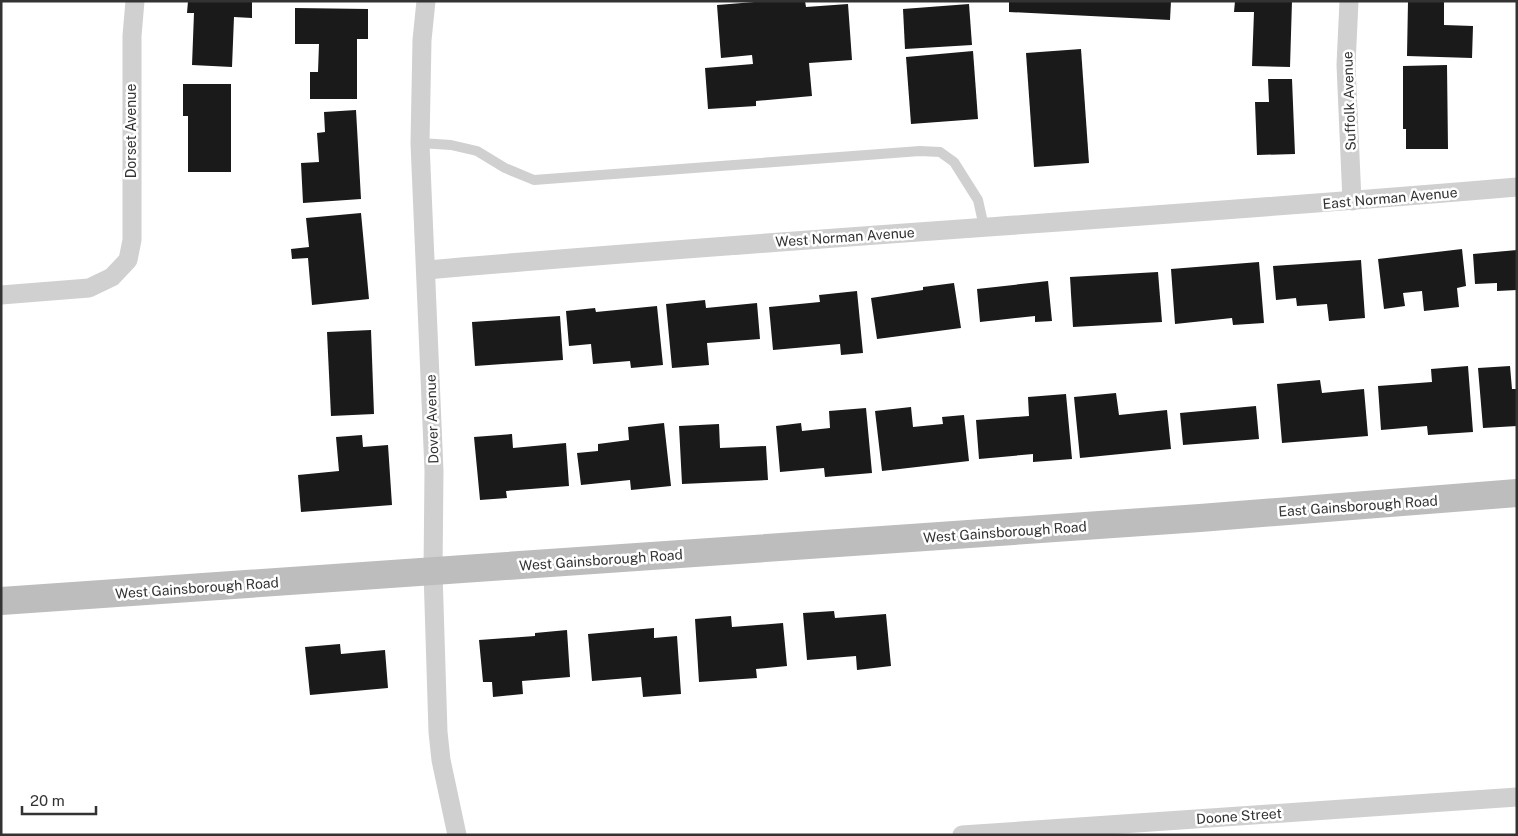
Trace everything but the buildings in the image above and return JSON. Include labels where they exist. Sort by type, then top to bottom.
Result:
[{"type":"street","name":"Dorset Avenue","points":[[1,295],[89,288],[112,277],[128,260],[132,240],[132,36],[135,1]]},
{"type":"street","name":"Dover Avenue","points":[[426,1],[422,40],[420,143],[427,270],[434,471],[433,572],[438,732],[441,760],[457,835]]},
{"type":"street","name":"Suffolk Avenue","points":[[1349,1],[1346,65],[1352,201]]},
{"type":"street","name":"East Norman Avenue","points":[[1263,207],[1517,187]]},
{"type":"street","name":"West Norman Avenue","points":[[427,270],[1263,207]]},
{"type":"street","name":"East Gainsborough Road","points":[[1200,518],[1517,493]]},
{"type":"street","name":"West Gainsborough Road","points":[[1,601],[1200,518]]},
{"type":"street","name":"Doone Street","points":[[962,835],[1517,797]]},
{"type":"lane","points":[[420,143],[477,151],[505,168],[534,180],[940,152],[954,162],[978,200],[984,227]]}]
